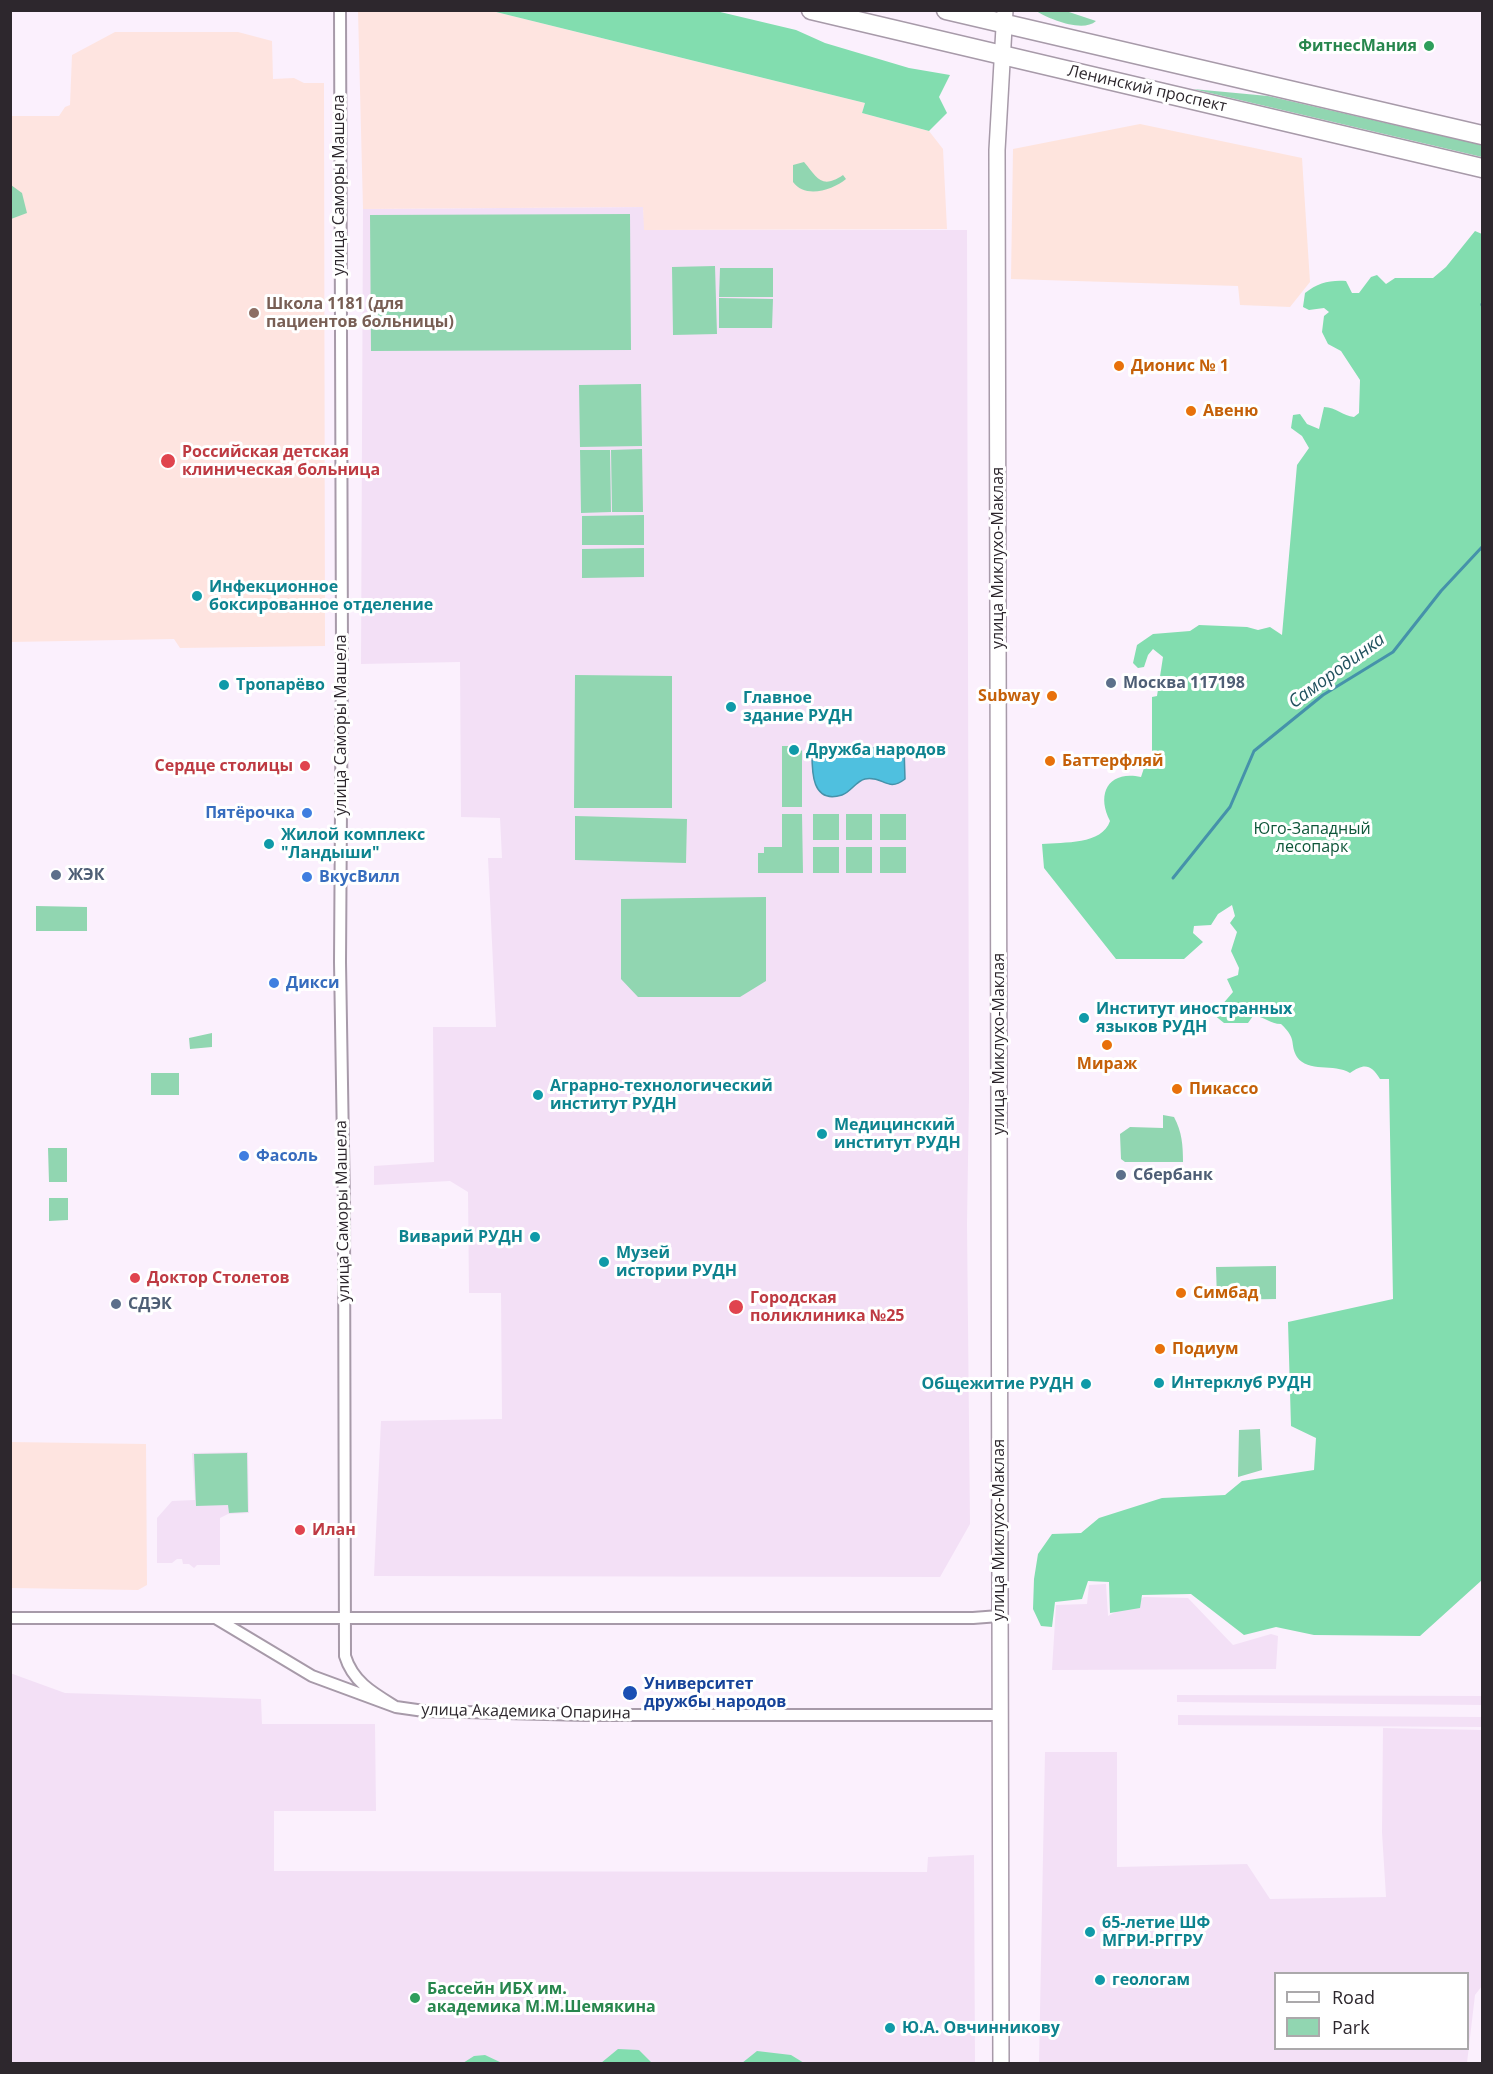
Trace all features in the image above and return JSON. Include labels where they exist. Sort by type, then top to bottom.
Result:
[{"type":"main road","name":"Ленинский проспект","points":[[811,10],[1482,168]]},
{"type":"main road","name":"Ленинский проспект","points":[[946,10],[1005,18],[1482,135]]},
{"type":"main road","name":"улица Миклухо-Маклая","points":[[1001,2064],[997,150],[1005,18]]},
{"type":"street","name":"улица Саморы Машела","points":[[340,10],[342,644],[340,1020],[344,1205],[345,1656],[349,1670],[357,1680],[396,1707]]},
{"type":"street","points":[[10,1618],[345,1620],[973,1618],[999,1616]]},
{"type":"street","name":"улица Академика Опарина","points":[[217,1619],[312,1676],[396,1707],[424,1711],[586,1715],[1000,1714]]},
{"type":"shaded area","points":[[358,11],[492,11],[865,103],[862,113],[929,131],[943,149],[947,229],[644,230],[643,207],[363,209]]},
{"type":"shaded area","name":"Российская детская клиническая больница","points":[[115,32],[238,32],[272,41],[273,79],[294,78],[304,83],[324,83],[325,646],[180,648],[174,639],[11,642],[11,116],[59,116],[65,107],[70,105],[72,55]]},
{"type":"shaded area","points":[[1140,124],[1302,158],[1310,282],[1290,307],[1240,305],[1238,286],[1011,279],[1013,149]]},
{"type":"shaded area","points":[[643,207],[645,230],[967,230],[969,1098],[967,1224],[970,1524],[940,1577],[374,1576],[381,1421],[502,1419],[501,1293],[469,1293],[468,1192],[450,1181],[374,1185],[374,1166],[434,1162],[433,1027],[496,1027],[488,858],[502,858],[500,818],[461,817],[460,662],[361,664],[363,209]]},
{"type":"shaded area","points":[[10,1442],[146,1444],[147,1585],[138,1590],[11,1588]]},
{"type":"shaded area","points":[[248,1452],[249,1513],[228,1514],[220,1518],[220,1565],[197,1565],[194,1568],[189,1564],[183,1564],[182,1559],[177,1559],[172,1563],[157,1563],[157,1518],[172,1501],[195,1500],[192,1453]]},
{"type":"shaded area","points":[[1106,1584],[1108,1616],[1144,1597],[1188,1598],[1233,1645],[1271,1634],[1278,1636],[1276,1669],[1052,1670],[1056,1605],[1087,1604],[1089,1585]]},
{"type":"shaded area","points":[[10,1673],[65,1693],[261,1699],[262,1724],[375,1724],[376,1811],[274,1811],[274,1871],[927,1872],[928,1857],[974,1855],[975,2063],[11,2063]]},
{"type":"shaded area","points":[[1177,1695],[1482,1696],[1482,1705],[1177,1702]]},
{"type":"shaded area","points":[[1178,1715],[1482,1717],[1482,1727],[1178,1725]]},
{"type":"shaded area","points":[[1383,1728],[1482,1730],[1482,1986],[1475,1995],[1469,2046],[1469,1972],[1274,1972],[1274,2050],[1469,2050],[1467,2063],[1039,2063],[1045,1752],[1117,1752],[1117,1867],[1247,1864],[1270,1899],[1386,1897],[1382,1832]]},
{"type":"green space","points":[[492,11],[716,11],[796,30],[825,43],[909,68],[950,75],[939,97],[947,113],[929,131],[862,113],[865,103]]},
{"type":"green space","points":[[1036,11],[1066,11],[1096,21],[1083,26],[1066,24]]},
{"type":"green space","points":[[1193,89],[1268,96],[1482,145],[1482,157]]},
{"type":"green space","points":[[804,162],[820,180],[829,181],[843,175],[846,179],[827,189],[805,190],[793,182],[793,165]]},
{"type":"green space","points":[[11,185],[22,193],[27,213],[11,219]]},
{"type":"green space","points":[[630,214],[631,350],[371,351],[370,215]]},
{"type":"green space","name":"Юго-Западный лесопарк","points":[[1475,231],[1482,234],[1482,1580],[1420,1636],[1314,1635],[1276,1627],[1244,1635],[1191,1594],[1142,1595],[1140,1608],[1110,1613],[1109,1582],[1088,1581],[1082,1599],[1055,1602],[1052,1627],[1041,1626],[1033,1609],[1034,1579],[1038,1554],[1052,1534],[1081,1533],[1099,1518],[1162,1498],[1225,1495],[1242,1481],[1314,1470],[1316,1438],[1291,1426],[1288,1322],[1393,1299],[1389,1079],[1380,1079],[1373,1070],[1367,1067],[1350,1073],[1344,1070],[1308,1065],[1297,1057],[1291,1038],[1281,1024],[1253,1016],[1248,1023],[1224,1023],[1213,1014],[1214,1008],[1221,1006],[1233,992],[1227,979],[1238,975],[1239,968],[1231,951],[1237,932],[1230,923],[1235,916],[1232,905],[1218,914],[1211,925],[1194,926],[1193,933],[1203,942],[1184,959],[1116,959],[1044,868],[1042,844],[1081,841],[1106,829],[1110,821],[1104,802],[1108,786],[1120,777],[1141,777],[1145,765],[1152,765],[1152,697],[1157,696],[1163,657],[1153,649],[1144,667],[1138,668],[1133,663],[1137,645],[1153,634],[1190,631],[1199,625],[1247,627],[1258,630],[1270,627],[1282,635],[1297,465],[1309,448],[1302,436],[1291,428],[1293,415],[1300,414],[1307,424],[1319,429],[1324,407],[1354,417],[1359,413],[1360,380],[1341,351],[1328,344],[1322,332],[1324,316],[1329,312],[1324,308],[1309,310],[1303,307],[1305,293],[1329,282],[1346,281],[1352,293],[1359,293],[1371,277],[1377,275],[1386,284],[1395,278],[1433,278],[1446,267]]},
{"type":"green space","points":[[715,266],[717,334],[673,335],[672,267]]},
{"type":"green space","points":[[720,268],[773,268],[773,297],[719,297]]},
{"type":"green space","points":[[719,298],[773,299],[772,328],[719,328]]},
{"type":"green space","points":[[641,384],[642,446],[580,447],[579,385]]},
{"type":"green space","points":[[642,449],[643,512],[612,512],[611,450]]},
{"type":"green space","points":[[580,450],[610,450],[611,512],[581,513]]},
{"type":"green space","points":[[644,515],[644,545],[582,545],[582,516]]},
{"type":"green space","points":[[644,548],[644,577],[582,578],[582,549]]},
{"type":"green space","points":[[575,675],[672,676],[672,808],[574,808]]},
{"type":"green space","points":[[782,746],[797,746],[802,751],[802,807],[782,807]]},
{"type":"green space","points":[[782,814],[802,814],[803,873],[758,873],[758,853],[764,853],[764,847],[782,847]]},
{"type":"green space","points":[[813,814],[839,814],[839,840],[813,840]]},
{"type":"green space","points":[[846,814],[872,814],[872,840],[846,840]]},
{"type":"green space","points":[[880,814],[906,814],[906,840],[880,840]]},
{"type":"green space","points":[[575,816],[687,819],[686,863],[575,860]]},
{"type":"green space","points":[[813,847],[839,847],[839,873],[813,873]]},
{"type":"green space","points":[[846,847],[872,847],[872,873],[846,873]]},
{"type":"green space","points":[[880,847],[906,847],[906,873],[880,873]]},
{"type":"green space","points":[[766,897],[766,981],[740,997],[638,997],[621,979],[621,899]]},
{"type":"green space","points":[[36,906],[87,907],[87,931],[36,931]]},
{"type":"green space","points":[[212,1033],[212,1047],[190,1049],[189,1038]]},
{"type":"green space","points":[[151,1073],[179,1073],[179,1095],[151,1095]]},
{"type":"green space","points":[[1163,1115],[1174,1117],[1177,1123],[1182,1139],[1183,1162],[1125,1162],[1121,1159],[1120,1134],[1130,1127],[1163,1128]]},
{"type":"green space","points":[[48,1148],[67,1148],[67,1182],[49,1182]]},
{"type":"green space","points":[[49,1198],[68,1198],[68,1220],[49,1221]]},
{"type":"green space","points":[[1276,1266],[1276,1299],[1217,1300],[1216,1267]]},
{"type":"green space","points":[[1260,1429],[1262,1470],[1238,1477],[1239,1430]]},
{"type":"green space","points":[[247,1453],[248,1512],[229,1513],[228,1505],[196,1506],[194,1454]]},
{"type":"green space","points":[[618,2049],[639,2050],[652,2063],[601,2063]]},
{"type":"green space","points":[[757,2051],[791,2055],[804,2063],[742,2063]]},
{"type":"green space","points":[[485,2055],[502,2063],[463,2063],[474,2056]]},
{"type":"water","points":[[904,747],[905,779],[899,783],[889,784],[876,779],[865,779],[845,794],[832,797],[818,790],[813,775],[812,749]]},
{"type":"waterway","name":"Самородинка","points":[[1173,878],[1230,807],[1254,751],[1323,695],[1393,652],[1441,591],[1482,547]]},
{"type":"place","name":"ФитнесМания","points":[[1429,46]]},
{"type":"place","name":"Школа 1181 (для пациентов больницы)","points":[[254,313]]},
{"type":"place","name":"Дионис № 1","points":[[1119,366]]},
{"type":"place","name":"Авеню","points":[[1191,411]]},
{"type":"place","name":"Российская детская клиническая больница","points":[[168,461]]},
{"type":"place","name":"Инфекционное боксированное отделение","points":[[197,596]]},
{"type":"place","name":"Москва 117198","points":[[1111,683]]},
{"type":"place","name":"Тропарёво","points":[[224,685]]},
{"type":"place","name":"Subway","points":[[1052,696]]},
{"type":"place","name":"Главное здание РУДН","points":[[731,707]]},
{"type":"place","name":"Дружба народов","points":[[794,750]]},
{"type":"place","name":"Баттерфляй","points":[[1050,761]]},
{"type":"place","name":"Сердце столицы","points":[[305,766]]},
{"type":"place","name":"Пятёрочка","points":[[307,813]]},
{"type":"place","name":"Жилой комплекс \"Ландыши\"","points":[[269,844]]},
{"type":"place","name":"ЖЭК","points":[[56,875]]},
{"type":"place","name":"ВкусВилл","points":[[307,877]]},
{"type":"place","name":"Дикси","points":[[274,983]]},
{"type":"place","name":"Институт иностранных языков РУДН","points":[[1084,1018]]},
{"type":"place","name":"Мираж","points":[[1107,1045]]},
{"type":"place","name":"Пикассо","points":[[1177,1089]]},
{"type":"place","name":"Аграрно-технологический институт РУДН","points":[[538,1095]]},
{"type":"place","name":"Медицинский институт РУДН","points":[[822,1134]]},
{"type":"place","name":"Фасоль","points":[[244,1156]]},
{"type":"place","name":"Сбербанк","points":[[1121,1175]]},
{"type":"place","name":"Виварий РУДН","points":[[535,1237]]},
{"type":"place","name":"Музей истории РУДН","points":[[604,1262]]},
{"type":"place","name":"Доктор Столетов","points":[[135,1278]]},
{"type":"place","name":"Симбад","points":[[1181,1293]]},
{"type":"place","name":"СДЭК","points":[[116,1304]]},
{"type":"place","name":"Городская поликлиника №25","points":[[736,1307]]},
{"type":"place","name":"Подиум","points":[[1160,1349]]},
{"type":"place","name":"Интерклуб РУДН","points":[[1159,1383]]},
{"type":"place","name":"Общежитие РУДН","points":[[1086,1384]]},
{"type":"place","name":"Илан","points":[[300,1530]]},
{"type":"place","name":"Университет дружбы народов","points":[[630,1693]]},
{"type":"place","name":"65-летие ШФ МГРИ-РГГРУ","points":[[1090,1932]]},
{"type":"place","name":"геологам","points":[[1100,1980]]},
{"type":"place","name":"Бассейн ИБХ им. академика М.М.Шемякина","points":[[415,1998]]},
{"type":"place","name":"Ю.А. Овчинникову","points":[[890,2028]]}]
